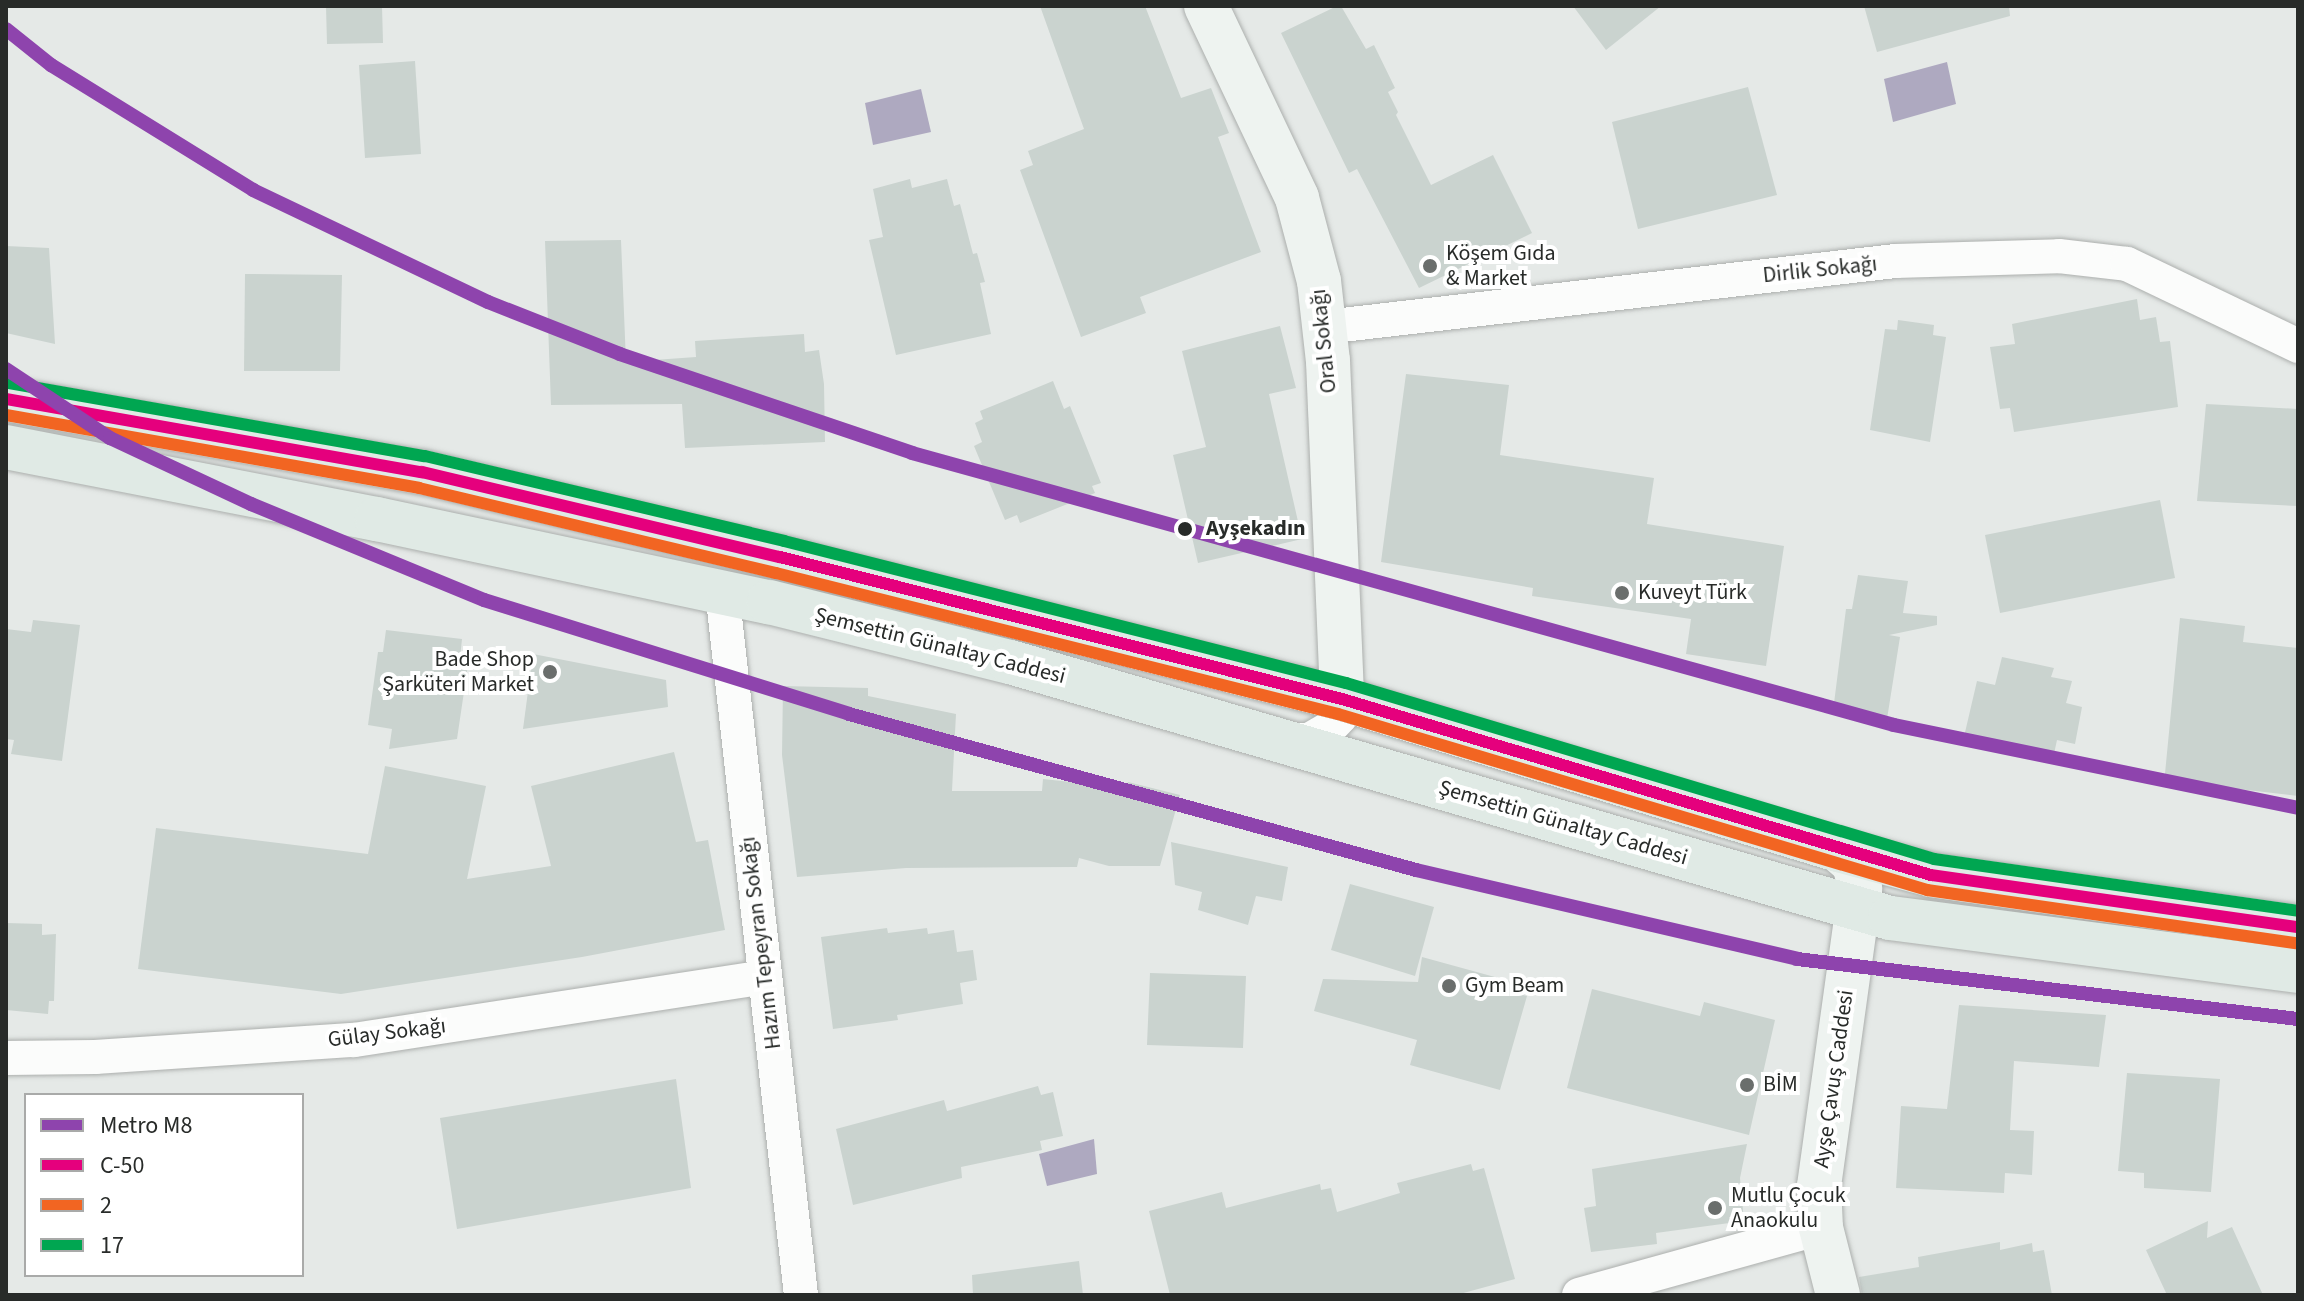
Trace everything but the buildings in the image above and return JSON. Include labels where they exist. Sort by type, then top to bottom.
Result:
[{"type":"main road","name":"Şemsettin Günaltay Caddesi","points":[[6,399],[422,472],[736,546],[1342,699],[1838,850],[1953,879],[2298,927]]},
{"type":"main road","name":"Şemsettin Günaltay Caddesi","points":[[6,447],[722,591],[1010,662],[1858,909],[1922,923],[2298,971]]},
{"type":"street","name":"Oral Sokağı","points":[[1206,6],[1297,198],[1315,262],[1325,327],[1342,699]]},
{"type":"street","name":"Dirlik Sokağı","points":[[1325,327],[1895,261],[2059,256],[2127,264],[2298,346]]},
{"type":"street","name":"Hazım Tepeyran Sokağı","points":[[722,591],[801,1295]]},
{"type":"street","points":[[1282,740],[1309,740],[1325,732],[1341,716],[1342,699]]},
{"type":"street","points":[[1838,850],[1851,860],[1858,873],[1858,909]]},
{"type":"street","name":"Ayşe Çavuş Caddesi","points":[[1838,1295],[1821,1228],[1819,1186],[1858,909]]},
{"type":"street","name":"Gülay Sokağı","points":[[6,1058],[95,1057],[354,1040],[764,977]]},
{"type":"street","points":[[1579,1295],[1821,1228]]},
{"type":"shaded area","points":[[1947,62],[1956,104],[1893,122],[1884,79]]},
{"type":"shaded area","points":[[921,89],[931,132],[873,145],[865,103]]},
{"type":"shaded area","points":[[1094,1139],[1097,1174],[1047,1186],[1039,1154]]},
{"type":"metro line","name":"M8","points":[[6,29],[51,65],[253,190],[488,302],[620,354],[912,453],[1894,725],[2298,808]]},
{"type":"metro line","name":"M8","points":[[6,369],[110,438],[251,504],[484,600],[849,714],[1416,870],[1797,959],[2298,1019]]},
{"type":"transit line","name":"17","points":[[9,383],[425,456],[784,541],[1346,683],[1934,859],[2298,911]]},
{"type":"transit line","name":"C-50","points":[[6,399],[422,472],[780,557],[1342,699],[1931,875],[2298,927]]},
{"type":"transit line","name":"2","points":[[6,415],[419,488],[776,573],[1338,714],[1927,890],[2296,943]]},
{"type":"place","name":"Köşem Gıda & Market","points":[[1430,266]]},
{"type":"place","name":"Ayşekadın","points":[[1185,529]]},
{"type":"place","name":"Kuveyt Türk","points":[[1622,593]]},
{"type":"place","name":"Bade Shop Şarküteri Market","points":[[550,672]]},
{"type":"place","name":"Gym Beam","points":[[1449,986]]},
{"type":"place","name":"BİM","points":[[1747,1085]]},
{"type":"place","name":"Mutlu Çocuk Anaokulu","points":[[1715,1208]]}]
